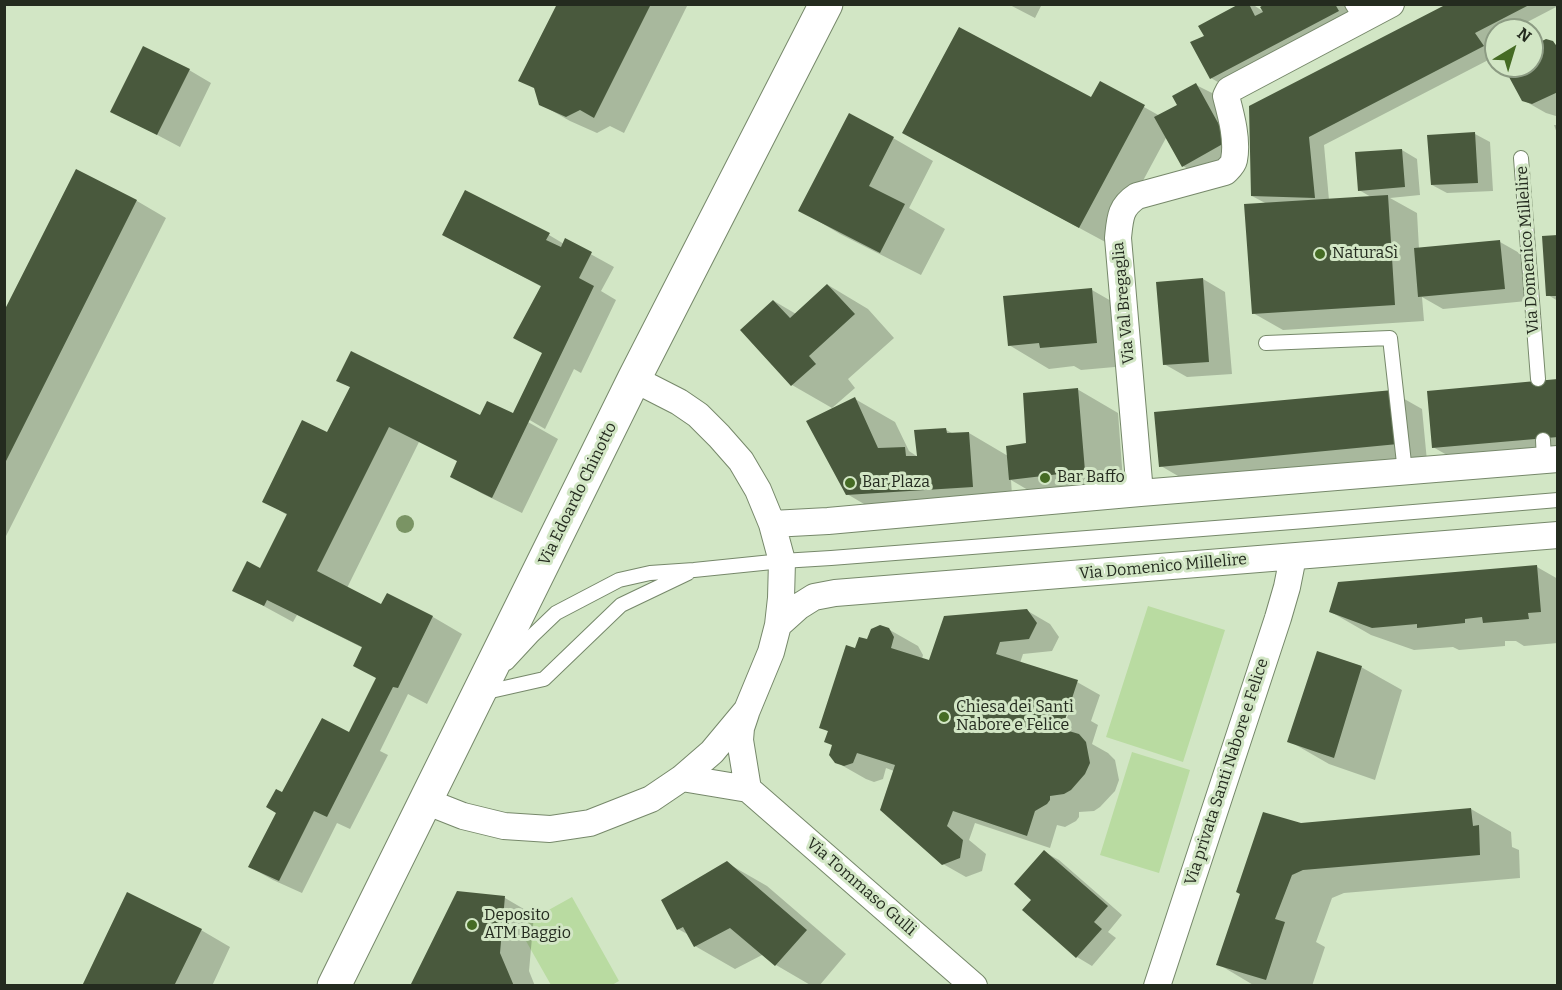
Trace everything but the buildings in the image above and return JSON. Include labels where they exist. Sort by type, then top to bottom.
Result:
[{"type":"street","name":"Via Edoardo Chinotto","points":[[334,986],[634,380],[825,4]]},
{"type":"street","name":"Via Val Bregaglia","points":[[1140,493],[1118,238],[1119,225],[1126,204],[1137,196],[1225,172],[1233,162],[1234,150],[1233,121],[1226,96],[1229,90],[1357,12],[1391,4]]},
{"type":"street","points":[[634,380],[679,402],[698,415],[741,461],[758,490],[772,524],[782,561],[778,625],[771,652],[741,728],[740,740],[748,789],[682,778]]},
{"type":"street","points":[[772,524],[1405,472],[1548,453]]},
{"type":"street","name":"Via Domenico Millelire","points":[[778,625],[798,607],[814,597],[835,593],[1557,535]]},
{"type":"street","name":"Via privata Santi Nabore e Felice","points":[[1157,986],[1278,618],[1293,557]]},
{"type":"street","points":[[425,801],[463,816],[504,826],[550,829],[590,823],[651,799],[682,778],[712,752],[747,710]]},
{"type":"street","name":"Via Tommaso Gulli","points":[[748,789],[974,986]]},
{"type":"lane","name":"Via Domenico Millelire","points":[[1521,158],[1538,379]]},
{"type":"lane","points":[[1266,343],[1390,338],[1405,472]]},
{"type":"lane","name":"Via Domenico Millelire","points":[[480,694],[556,613],[619,580],[650,573],[1557,500]]},
{"type":"lane","points":[[480,694],[544,679],[621,605],[694,570]]},
{"type":"green space","points":[[1148,606],[1225,630],[1183,762],[1106,737]]},
{"type":"green space","points":[[1132,752],[1190,770],[1159,873],[1100,855]]},
{"type":"green space","points":[[572,897],[619,981],[612,985],[551,985],[518,927]]},
{"type":"place","name":"NaturaSì","points":[[1320,254]]},
{"type":"place","name":"Bar Baffo","points":[[1045,478]]},
{"type":"place","name":"Bar Plaza","points":[[850,483]]},
{"type":"place","name":"Chiesa dei Santi Nabore e Felice","points":[[944,717]]},
{"type":"place","name":"Deposito ATM Baggio","points":[[472,925]]}]
